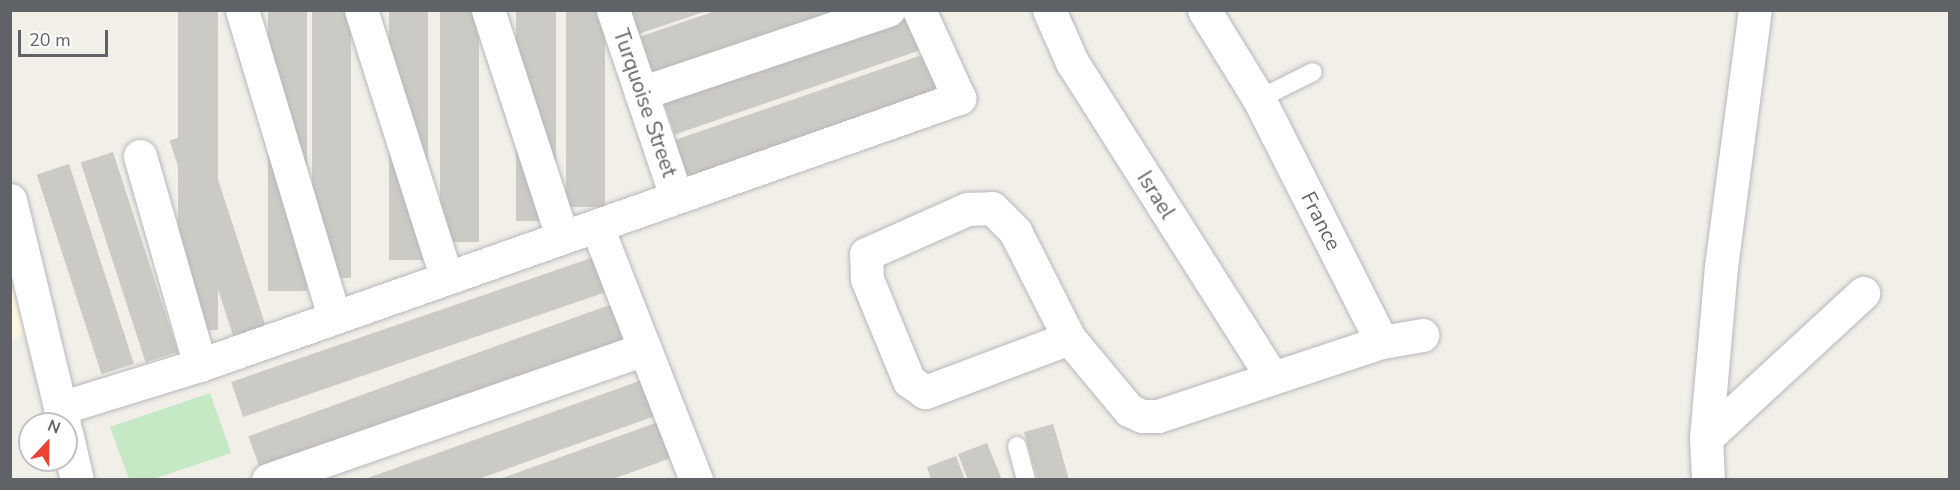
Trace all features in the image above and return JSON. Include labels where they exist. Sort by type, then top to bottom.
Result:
[{"type":"street","points":[[242,10],[334,317]]},
{"type":"street","points":[[361,10],[446,276]]},
{"type":"street","points":[[488,10],[562,237]]},
{"type":"street","name":"Turquoise Street","points":[[613,10],[676,196]]},
{"type":"street","points":[[641,93],[888,10]]},
{"type":"street","points":[[78,416],[200,365],[446,276],[597,227],[676,196],[959,98],[919,10]]},
{"type":"street","name":"Israel","points":[[1049,10],[1072,62],[1271,376]]},
{"type":"street","name":"France","points":[[1204,10],[1259,99],[1382,342]]},
{"type":"street","points":[[1708,480],[1706,438],[1720,267],[1755,10]]},
{"type":"street","points":[[140,156],[200,365]]},
{"type":"street","points":[[10,200],[61,412]]},
{"type":"street","points":[[1069,338],[925,392],[909,381],[867,279],[866,254],[967,209],[992,208],[1015,231],[1069,338],[1129,410],[1142,416],[1158,416],[1271,376],[1382,342],[1422,335]]},
{"type":"street","points":[[597,227],[642,350],[683,477]]},
{"type":"street","points":[[1706,438],[1863,293]]},
{"type":"street","points":[[268,480],[642,350]]},
{"type":"lane","points":[[1259,99],[1313,72]]},
{"type":"lane","points":[[1017,446],[1026,480]]},
{"type":"shaded area","points":[[10,263],[28,332],[11,340],[10,340]]},
{"type":"green space","points":[[210,393],[231,453],[153,479],[129,479],[110,427]]},
{"type":"building","points":[[178,10],[218,10],[218,330],[178,330]]},
{"type":"building","points":[[268,10],[307,10],[307,291],[268,291]]},
{"type":"building","points":[[312,10],[351,10],[351,278],[312,278]]},
{"type":"building","points":[[389,10],[428,10],[428,260],[389,260]]},
{"type":"building","points":[[440,10],[479,10],[479,242],[440,242]]},
{"type":"building","points":[[516,10],[556,10],[556,221],[516,221]]},
{"type":"building","points":[[566,10],[605,10],[605,207],[566,207]]},
{"type":"building","points":[[627,10],[706,10],[707,11],[635,35]]},
{"type":"building","points":[[718,10],[840,10],[651,74],[639,37]]},
{"type":"building","points":[[908,13],[921,50],[675,135],[662,98]]},
{"type":"building","points":[[925,54],[938,91],[686,177],[673,141]]},
{"type":"building","points":[[202,130],[267,330],[235,340],[170,141]]},
{"type":"building","points":[[113,152],[178,352],[146,362],[81,163]]},
{"type":"building","points":[[69,164],[134,364],[102,374],[37,175]]},
{"type":"building","points":[[597,256],[609,291],[243,417],[231,382]]},
{"type":"building","points":[[612,304],[625,339],[261,471],[248,436]]},
{"type":"building","points":[[645,379],[658,415],[476,480],[362,480]]},
{"type":"building","points":[[661,421],[674,457],[610,480],[497,480]]},
{"type":"building","points":[[1053,424],[1069,480],[1038,480],[1024,432]]},
{"type":"building","points":[[987,443],[1002,480],[968,480],[958,454]]},
{"type":"building","points":[[956,456],[965,480],[931,480],[927,467]]}]
